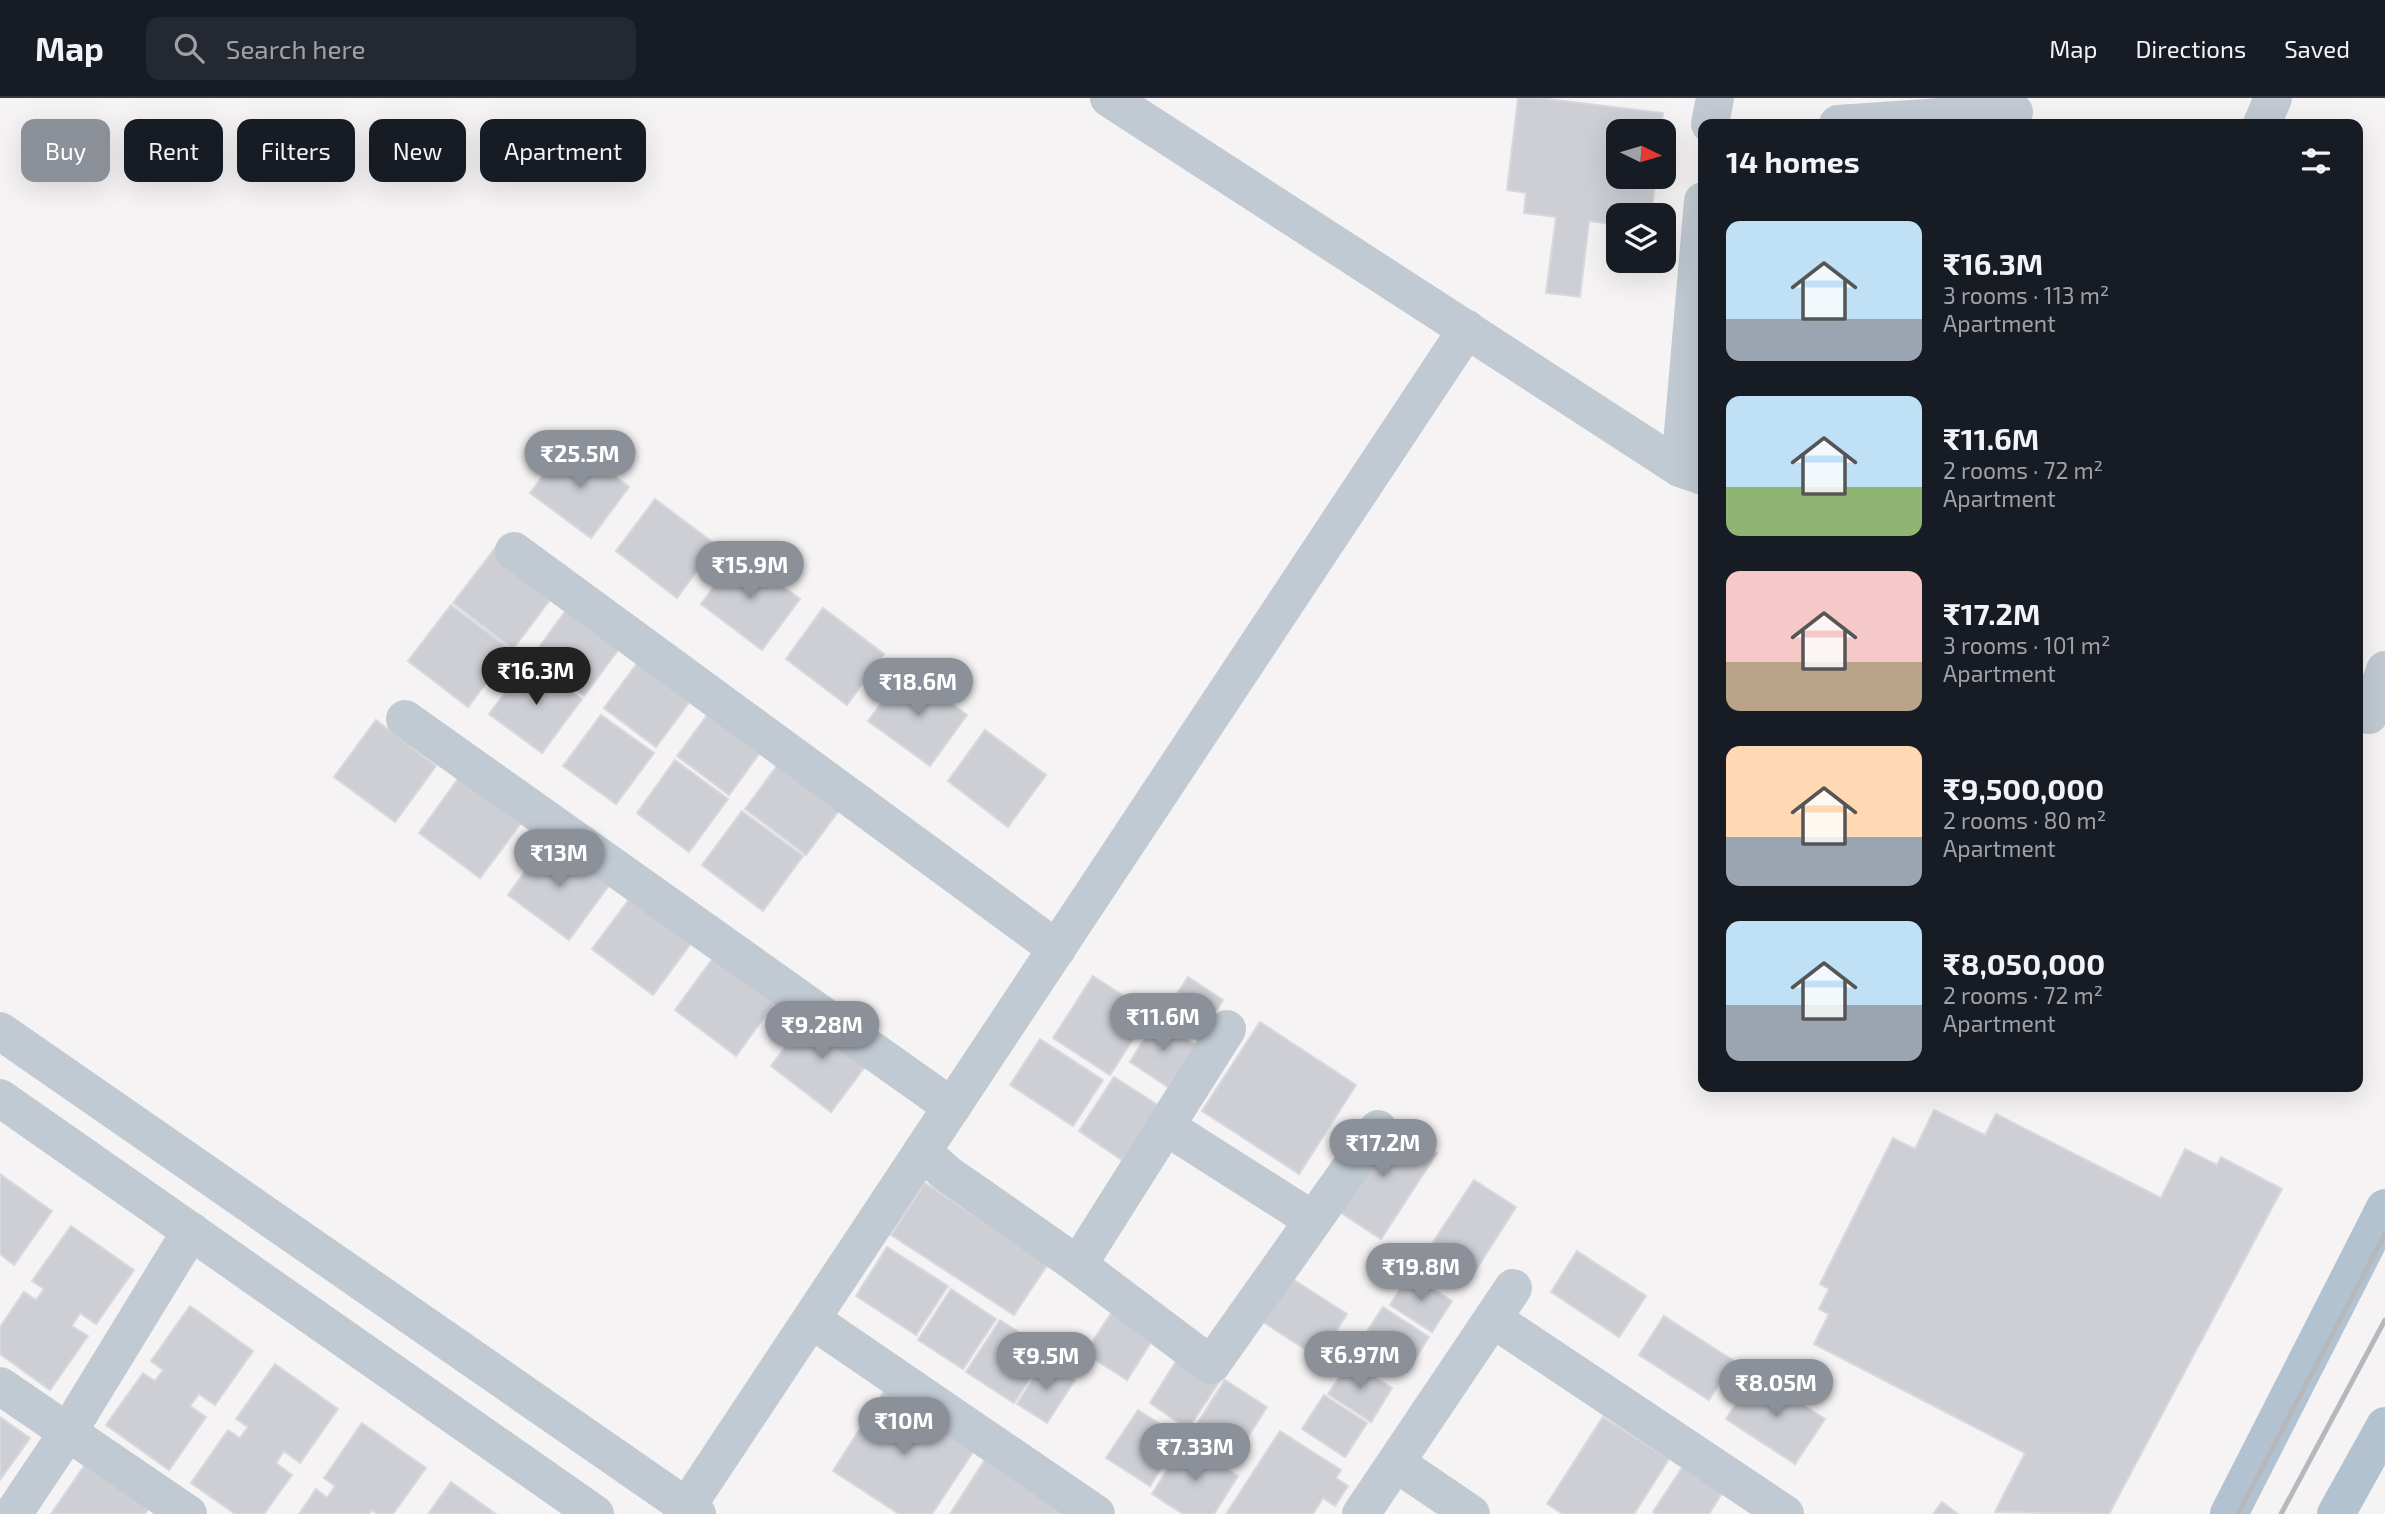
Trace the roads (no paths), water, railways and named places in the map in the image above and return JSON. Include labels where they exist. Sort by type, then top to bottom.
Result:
[{"type":"main road","points":[[2229,1514],[2385,1208]]},
{"type":"main road","points":[[2336,1514],[2385,1426]]},
{"type":"street","points":[[1109,98],[1691,472],[1698,314]]},
{"type":"street","points":[[1711,119],[1715,98]]},
{"type":"street","points":[[2264,119],[2273,98]]},
{"type":"street","points":[[1911,119],[2014,112]]},
{"type":"street","points":[[0,1031],[688,1512],[922,1151],[1467,330]]},
{"type":"street","points":[[513,551],[1057,948]]},
{"type":"street","points":[[2370,716],[2385,670]]},
{"type":"street","points":[[405,719],[952,1107]]},
{"type":"street","points":[[1078,1265],[1227,1029]]},
{"type":"street","points":[[0,1098],[595,1514]]},
{"type":"street","points":[[1165,1126],[1313,1220]]},
{"type":"street","points":[[922,1151],[946,1173],[1078,1265],[1211,1365],[1378,1129]]},
{"type":"street","points":[[13,1514],[68,1432],[191,1231]]},
{"type":"street","points":[[1361,1514],[1503,1303],[1785,1514]]},
{"type":"street","points":[[812,1320],[1096,1514]]},
{"type":"street","points":[[0,1386],[188,1514]]},
{"type":"street","points":[[1396,1463],[1471,1514]]},
{"type":"railway","points":[[2238,1514],[2385,1234]]},
{"type":"railway","points":[[2281,1514],[2385,1320]]}]
